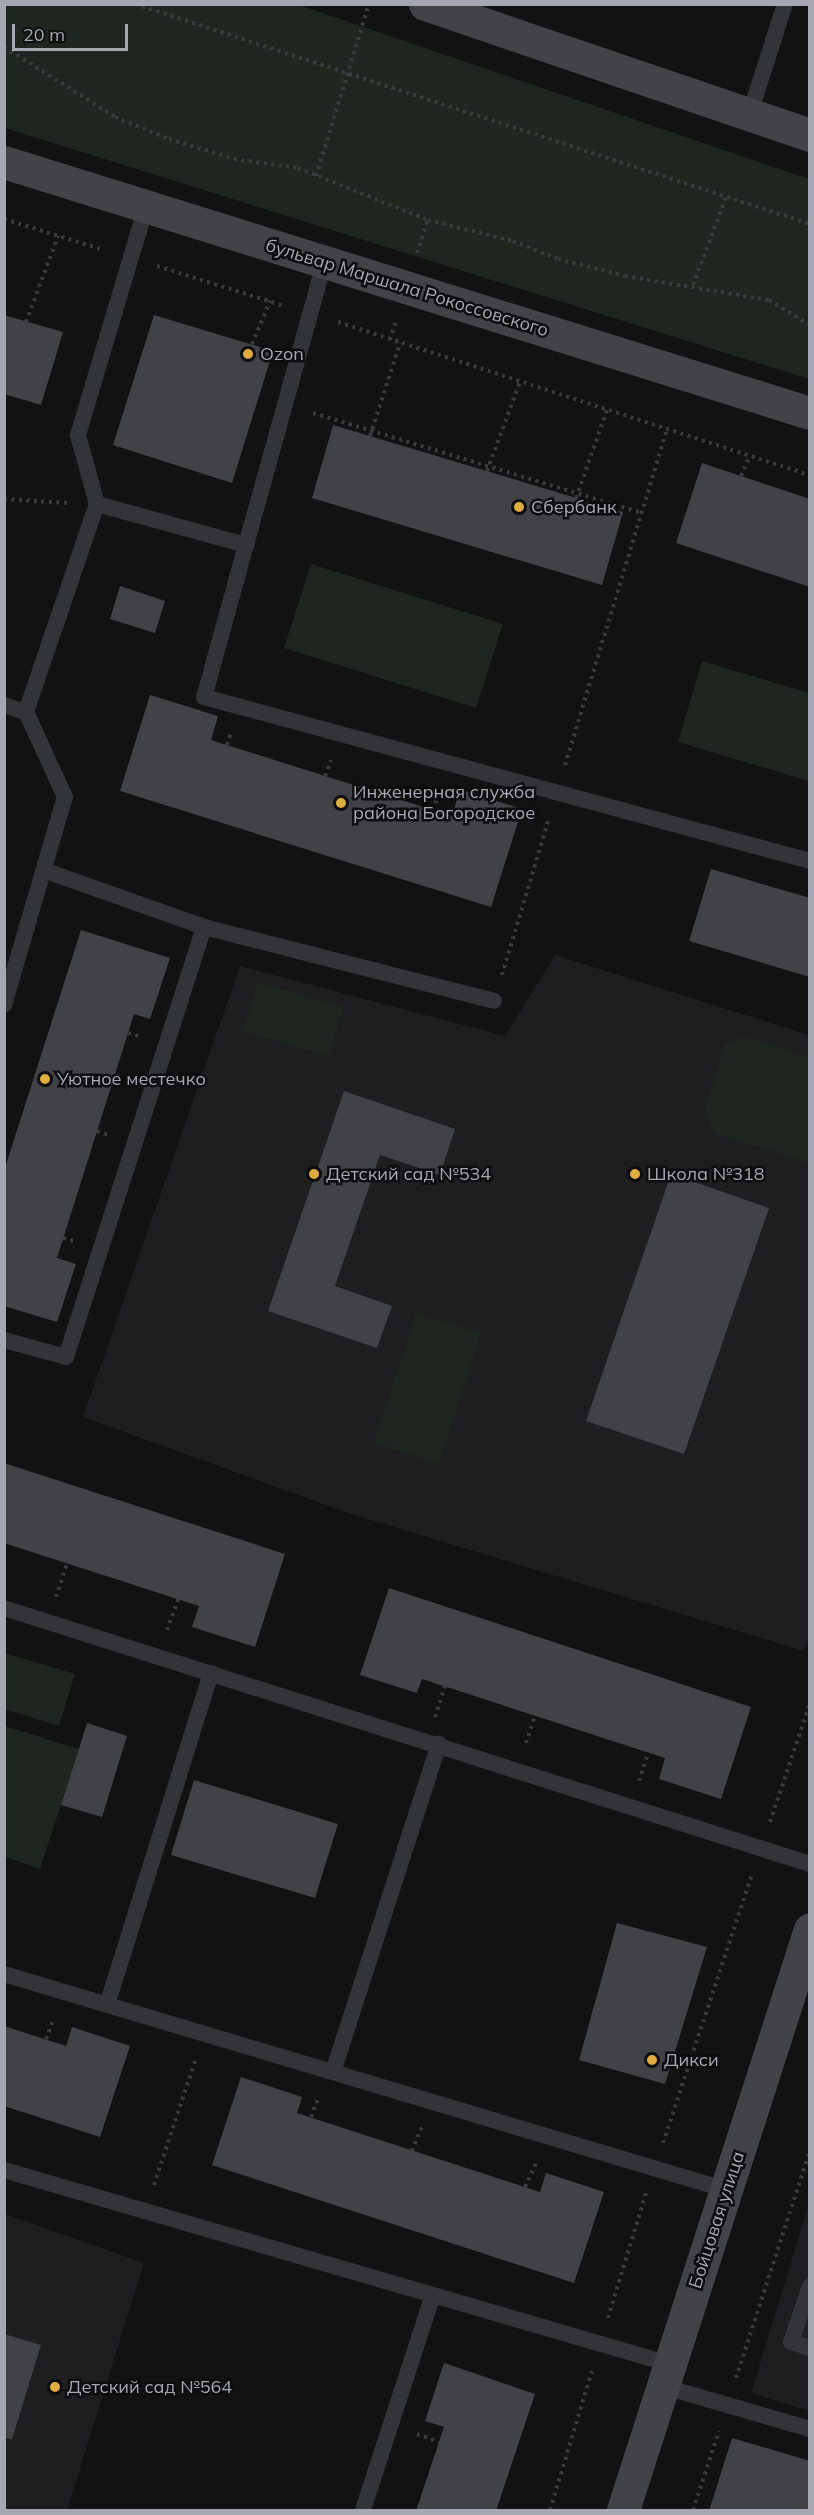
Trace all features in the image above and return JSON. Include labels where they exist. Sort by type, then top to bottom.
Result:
[{"type":"street","points":[[425,4],[810,135]]},
{"type":"street","name":"бульвар Маршала Рокоссовского","points":[[4,162],[810,413]]},
{"type":"street","name":"Бойцовая улица","points":[[623,2511],[810,1929]]},
{"type":"lane","points":[[749,116],[785,4]]},
{"type":"lane","points":[[4,1005],[46,872],[64,797],[26,712],[97,504],[78,435],[146,207]]},
{"type":"lane","points":[[324,263],[204,697],[810,861]]},
{"type":"lane","points":[[97,504],[246,545]]},
{"type":"lane","points":[[4,705],[26,712]]},
{"type":"lane","points":[[46,872],[204,927],[494,1001]]},
{"type":"lane","points":[[4,1340],[66,1357],[204,927]]},
{"type":"lane","points":[[4,1608],[761,1846],[810,1864]]},
{"type":"lane","points":[[107,2005],[211,1673]]},
{"type":"lane","points":[[334,2069],[439,1744]]},
{"type":"lane","points":[[4,1974],[204,2034],[334,2069],[727,2190]]},
{"type":"lane","points":[[4,2170],[600,2344],[727,2407],[810,2429]]},
{"type":"lane","points":[[810,2286],[791,2342],[810,2348]]},
{"type":"lane","points":[[363,2511],[433,2295]]},
{"type":"path","points":[[135,4],[810,224]]},
{"type":"path","points":[[316,176],[369,4]]},
{"type":"path","points":[[4,47],[115,117],[234,159],[298,168],[428,220],[513,241],[558,259],[625,276],[693,285],[769,300],[810,325]]},
{"type":"path","points":[[693,285],[726,197]]},
{"type":"path","points":[[4,219],[310,313],[810,475]]},
{"type":"path","points":[[26,322],[58,236]]},
{"type":"path","points":[[252,344],[270,301]]},
{"type":"path","points":[[371,433],[400,343]]},
{"type":"path","points":[[488,469],[520,382]]},
{"type":"path","points":[[301,409],[488,469],[642,513]]},
{"type":"path","points":[[577,495],[607,410]]},
{"type":"path","points":[[494,1001],[668,430]]},
{"type":"path","points":[[741,476],[750,456]]},
{"type":"path","points":[[4,499],[97,504]]},
{"type":"path","points":[[550,2511],[654,2167],[810,1703]]},
{"type":"path","points":[[146,2211],[204,2034]]},
{"type":"path","points":[[672,2063],[688,2066]]},
{"type":"path","points":[[693,2511],[810,2150]]},
{"type":"shaded area","points":[[5,4],[299,5],[809,179],[809,379],[5,128]]},
{"type":"shaded area","points":[[311,564],[503,624],[476,708],[284,648]]},
{"type":"shaded area","points":[[702,661],[809,693],[809,781],[678,742]]},
{"type":"shaded area","name":"Школа №318","points":[[555,955],[809,1035],[810,1636],[804,1651],[351,1514],[83,1417],[240,966],[505,1036]]},
{"type":"shaded area","points":[[258,982],[343,1007],[329,1056],[243,1031]]},
{"type":"shaded area","points":[[745,1036],[809,1057],[809,1163],[714,1133],[705,1109],[725,1045]]},
{"type":"shaded area","points":[[416,1313],[481,1333],[439,1464],[374,1443]]},
{"type":"shaded area","points":[[4,1653],[75,1674],[59,1726],[5,1709]]},
{"type":"shaded area","points":[[5,1726],[79,1749],[40,1869],[5,1857]]},
{"type":"shaded area","points":[[809,2204],[809,2411],[751,2393]]},
{"type":"shaded area","name":"Детский сад №564","points":[[5,2214],[144,2263],[67,2510],[5,2510]]},
{"type":"building","points":[[4,315],[63,332],[41,405],[4,394]]},
{"type":"building","points":[[154,315],[273,351],[232,483],[113,445]]},
{"type":"building","points":[[333,425],[623,512],[602,585],[312,498]]},
{"type":"building","points":[[702,463],[810,499],[810,587],[676,543]]},
{"type":"building","points":[[120,586],[165,601],[155,633],[110,619]]},
{"type":"building","points":[[150,695],[218,716],[211,740],[452,816],[460,789],[522,809],[491,907],[120,791]]},
{"type":"building","points":[[711,869],[810,898],[810,977],[689,941]]},
{"type":"building","points":[[81,930],[170,958],[150,1019],[134,1014],[57,1258],[76,1264],[57,1322],[4,1306],[4,1171]]},
{"type":"building","points":[[344,1091],[455,1129],[440,1175],[380,1155],[335,1286],[392,1306],[377,1348],[268,1311]]},
{"type":"building","points":[[671,1174],[769,1208],[684,1454],[586,1421]]},
{"type":"building","points":[[4,1463],[285,1554],[255,1647],[192,1627],[199,1606],[4,1543]]},
{"type":"building","points":[[389,1588],[751,1707],[721,1799],[659,1779],[665,1758],[422,1679],[417,1693],[360,1675]]},
{"type":"building","points":[[87,1723],[127,1736],[102,1817],[61,1805]]},
{"type":"building","points":[[194,1780],[338,1824],[315,1898],[171,1855]]},
{"type":"building","points":[[617,1923],[707,1947],[665,2084],[579,2060]]},
{"type":"building","points":[[4,2026],[66,2046],[72,2027],[130,2046],[100,2137],[4,2106]]},
{"type":"building","points":[[241,2077],[302,2097],[297,2113],[540,2192],[546,2173],[604,2192],[574,2283],[212,2165]]},
{"type":"building","points":[[4,2334],[41,2345],[12,2439],[4,2438]]},
{"type":"building","points":[[444,2363],[535,2394],[496,2511],[416,2511],[444,2427],[425,2421]]},
{"type":"building","points":[[732,2438],[810,2461],[810,2511],[709,2511]]},
{"type":"place","name":"Ozon","points":[[248,354]]},
{"type":"place","name":"Сбербанк","points":[[519,507]]},
{"type":"place","name":"Инженерная служба района Богородское","points":[[341,803]]},
{"type":"place","name":"Уютное местечко","points":[[45,1079]]},
{"type":"place","name":"Детский сад №534","points":[[314,1174]]},
{"type":"place","name":"Школа №318","points":[[635,1174]]},
{"type":"place","name":"Дикси","points":[[652,2060]]},
{"type":"place","name":"Детский сад №564","points":[[55,2387]]}]
